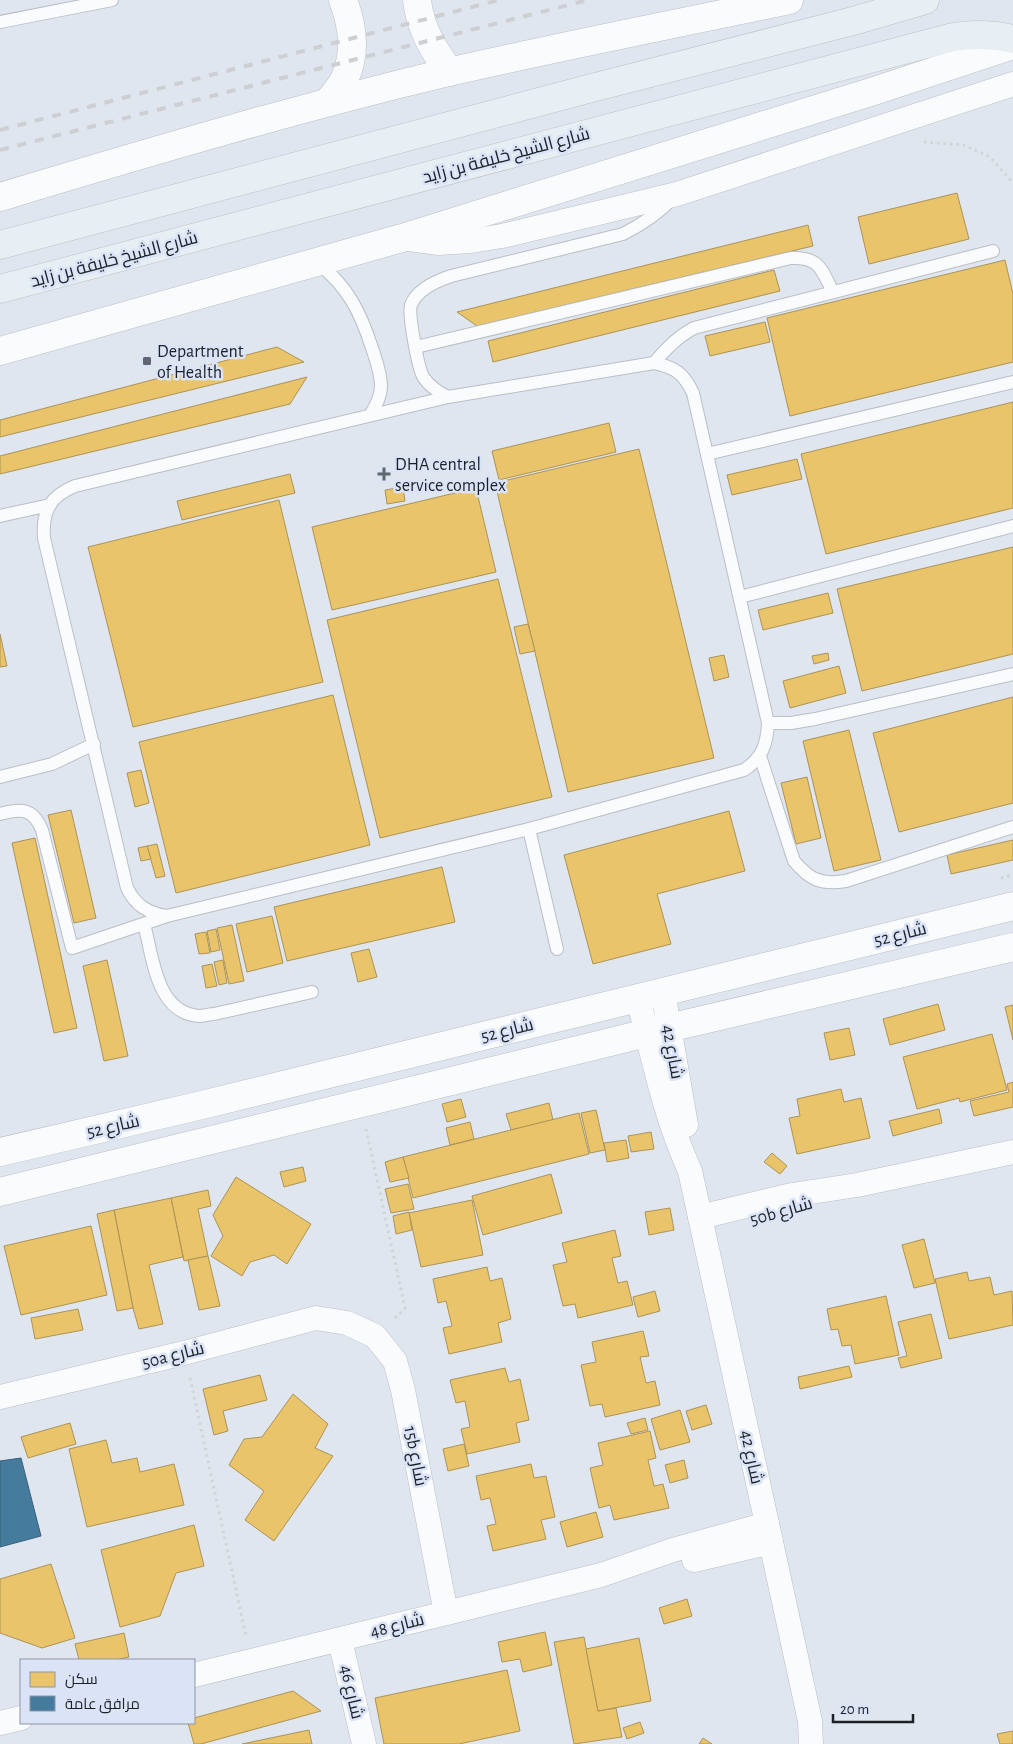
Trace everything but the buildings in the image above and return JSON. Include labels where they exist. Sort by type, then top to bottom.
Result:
[{"type":"main road","points":[[328,102],[344,80],[352,54],[352,26],[343,0]]},
{"type":"main road","points":[[417,0],[423,28],[434,51],[450,72]]},
{"type":"main road","points":[[0,197],[328,102],[450,72],[789,0]]},
{"type":"main road","points":[[0,246],[584,90],[853,21],[925,0]]},
{"type":"main road","name":"شارع الشيخ خليفة بن زايد","points":[[0,289],[953,37],[976,34],[1013,39]]},
{"type":"main road","points":[[0,351],[402,238],[874,91],[1013,45]]},
{"type":"main road","name":"شارع 52","points":[[0,1152],[202,1105],[1013,906]]},
{"type":"main road","name":"شارع 52","points":[[0,1192],[658,1031],[1013,947]]},
{"type":"street","points":[[402,238],[439,243],[471,241],[502,236],[677,194],[1007,90]]},
{"type":"street","name":"شارع 42","points":[[651,995],[675,1136],[690,1171],[810,1721],[811,1744]]},
{"type":"street","name":"50b شارع","points":[[702,1225],[806,1192],[857,1185],[1013,1152]]},
{"type":"street","name":"50a شارع","points":[[0,1396],[184,1353],[316,1318],[347,1323]]},
{"type":"street","name":"15b شارع","points":[[347,1323],[375,1336],[395,1361],[403,1390],[446,1613]]},
{"type":"street","name":"شارع 48","points":[[195,1675],[601,1575],[673,1550],[769,1533]]},
{"type":"street","name":"شارع 46","points":[[340,1640],[364,1744]]},
{"type":"street","points":[[0,1723],[20,1718]]},
{"type":"lane","points":[[0,22],[112,0]]},
{"type":"lane","points":[[448,397],[433,389],[422,376],[410,324],[411,306],[421,292],[435,282],[451,276],[623,234],[643,224],[662,211],[677,194]]},
{"type":"lane","points":[[654,363],[682,334],[694,328],[993,251]]},
{"type":"lane","points":[[416,347],[791,258],[805,258],[818,264],[833,292]]},
{"type":"lane","points":[[317,262],[344,288],[363,320],[380,372],[381,387],[378,401],[370,414]]},
{"type":"lane","points":[[0,814],[15,809],[25,810],[33,814],[39,821],[72,948],[168,916],[529,829],[744,770],[760,756],[765,746],[768,723],[694,393],[688,382],[678,372],[667,366],[654,363],[448,397],[370,414],[76,486],[56,496],[45,515],[44,538],[127,888],[138,906],[147,911],[168,916]]},
{"type":"lane","points":[[707,454],[1013,382]]},
{"type":"lane","points":[[0,516],[50,505]]},
{"type":"lane","points":[[740,597],[1013,526]]},
{"type":"lane","points":[[768,723],[791,723],[815,719],[1013,674]]},
{"type":"lane","points":[[0,777],[52,764],[94,744]]},
{"type":"lane","points":[[760,756],[794,861],[804,873],[816,880],[831,884],[846,882],[1013,827]]},
{"type":"lane","points":[[529,829],[557,949]]},
{"type":"lane","points":[[144,924],[163,993],[172,1005],[185,1013],[200,1016],[207,1015],[312,992]]},
{"type":"path","points":[[921,142],[964,145],[990,157],[1013,183]]},
{"type":"path","points":[[361,1104],[405,1308],[375,1336]]},
{"type":"path","points":[[184,1353],[251,1661]]},
{"type":"railway","points":[[0,130],[499,0]]},
{"type":"railway","points":[[0,150],[588,0]]},
{"type":"place","name":"Department of Health","points":[[147,361]]},
{"type":"place","name":"DHA central service complex","points":[[384,474]]}]
